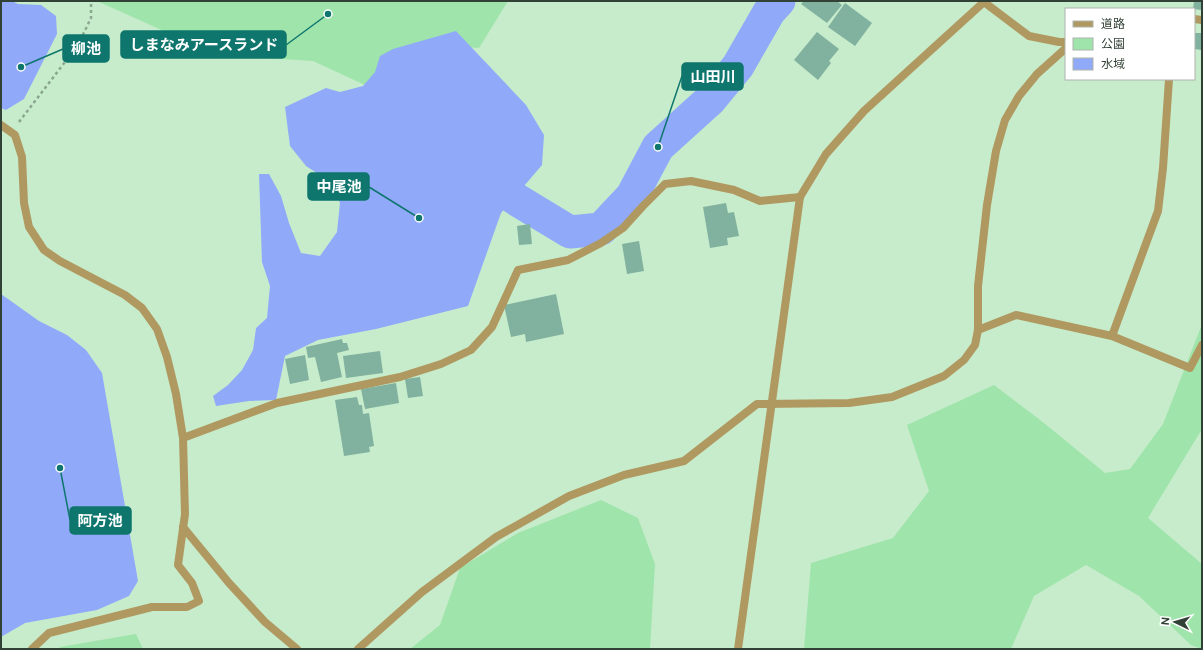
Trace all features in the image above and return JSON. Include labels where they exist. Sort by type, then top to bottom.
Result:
[{"type":"street","points":[[738,649],[800,197],[826,154],[864,111],[984,1],[1029,36],[1065,42]]},
{"type":"street","points":[[358,649],[422,592],[496,537],[569,496],[624,475],[684,460],[757,404],[772,402],[810,404],[849,403],[892,397],[944,376],[964,360],[975,344],[978,330],[978,286],[987,206],[996,151],[1005,120],[1019,96],[1037,74],[1065,49]]},
{"type":"street","points":[[1112,336],[1158,211],[1163,168],[1169,80]]},
{"type":"street","points":[[1,125],[15,135],[22,157],[24,203],[29,227],[44,250],[60,261],[125,295],[142,308],[157,328],[167,357],[183,438],[185,514],[178,566],[192,584],[199,601],[187,607],[152,607],[48,633],[32,649]]},
{"type":"street","points":[[183,438],[277,403],[400,377],[440,364],[471,350],[492,327],[518,270],[568,260],[601,243],[623,228],[665,184],[691,180],[734,190],[760,201],[800,197]]},
{"type":"street","points":[[978,330],[1016,315],[1112,336],[1190,368],[1202,345]]},
{"type":"street","points":[[183,527],[229,583],[265,622],[297,649]]},
{"type":"path","points":[[11,132],[78,45],[91,18],[91,1]]},
{"type":"green space","points":[[97,1],[508,1],[479,48],[453,46],[395,99],[313,61],[217,55]]},
{"type":"green space","points":[[1202,324],[1202,429],[1148,518],[1202,564],[1202,649],[1191,645],[1139,596],[1086,565],[1034,596],[1011,649],[804,649],[811,563],[893,538],[929,491],[907,425],[994,385],[1044,423],[1105,473],[1130,469],[1163,424]]},
{"type":"green space","points":[[601,500],[638,518],[655,564],[650,649],[410,649],[440,625],[460,568],[518,533]]},
{"type":"green space","points":[[136,634],[143,649],[58,649],[60,647]]},
{"type":"water","points":[[1,1],[12,1],[18,4],[41,5],[56,16],[57,34],[24,99],[6,110],[1,108]]},
{"type":"water","points":[[456,31],[526,105],[544,135],[542,165],[501,213],[468,306],[376,329],[318,340],[285,356],[276,400],[249,401],[216,406],[213,396],[228,385],[242,370],[253,350],[256,328],[267,318],[270,286],[262,262],[259,174],[269,174],[281,196],[289,223],[301,253],[320,256],[337,232],[340,203],[329,181],[306,166],[290,146],[285,107],[326,88],[340,92],[363,86],[375,72],[380,56],[393,49]]},
{"type":"water","points":[[1,294],[39,321],[67,335],[86,350],[102,373],[138,581],[129,596],[97,610],[25,623],[1,637]]},
{"type":"building","points":[[804,1],[837,1],[842,5],[827,23],[801,4]]},
{"type":"building","points":[[1194,1],[1202,1],[1202,10],[1193,8]]},
{"type":"building","points":[[845,3],[872,23],[855,46],[828,27]]},
{"type":"building","points":[[817,32],[839,49],[829,61],[831,63],[818,80],[794,60]]},
{"type":"building","points":[[1195,33],[1202,33],[1202,50],[1195,49]]},
{"type":"building","points":[[726,203],[728,213],[734,212],[739,236],[727,238],[728,245],[710,248],[703,207]]},
{"type":"building","points":[[530,224],[532,244],[519,245],[517,226]]},
{"type":"building","points":[[639,241],[644,271],[627,274],[622,244]]},
{"type":"building","points":[[556,294],[564,334],[526,342],[525,334],[511,337],[504,305]]},
{"type":"building","points":[[342,339],[343,343],[347,343],[349,350],[337,353],[342,377],[321,382],[315,357],[308,358],[306,347]]},
{"type":"building","points":[[380,351],[383,373],[346,378],[343,356]]},
{"type":"building","points":[[305,355],[309,380],[290,384],[285,359]]},
{"type":"building","points":[[420,377],[423,396],[408,398],[405,379]]},
{"type":"building","points":[[396,383],[399,403],[365,409],[361,389]]},
{"type":"building","points":[[357,397],[359,405],[362,405],[363,414],[369,413],[374,446],[369,447],[370,452],[344,456],[335,400]]},
{"type":"waterway","points":[[514,198],[570,232],[601,229],[632,196],[658,147],[710,100],[738,66],[769,12],[779,1]]},
{"type":"place","name":"しまなみアースランド","points":[[328,14]]},
{"type":"place","name":"柳池","points":[[21,67]]},
{"type":"place","name":"山田川","points":[[658,147]]},
{"type":"place","name":"中尾池","points":[[419,218]]},
{"type":"place","name":"阿方池","points":[[60,468]]}]
